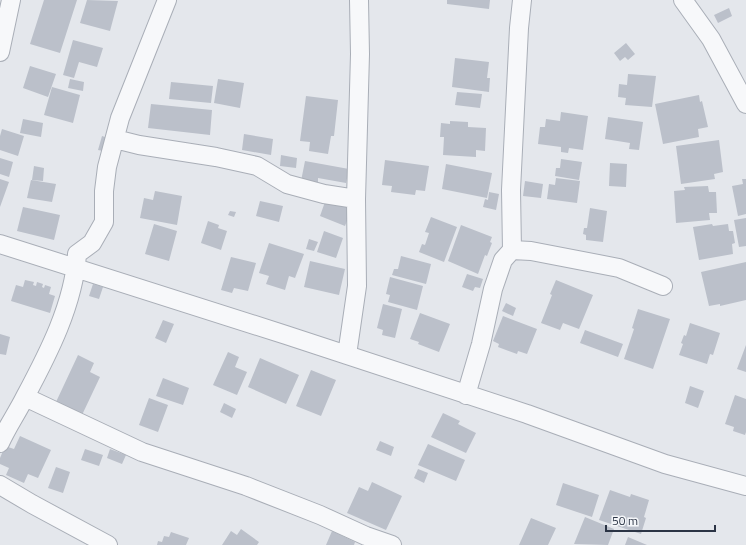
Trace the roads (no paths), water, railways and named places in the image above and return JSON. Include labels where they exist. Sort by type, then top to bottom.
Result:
[{"type":"street","points":[[0,52],[11,0]]},
{"type":"street","points":[[0,443],[53,340],[69,301],[76,268],[77,254],[92,243],[104,222],[104,191],[107,167],[120,118],[167,0]]},
{"type":"street","points":[[347,355],[357,286],[356,199],[360,54],[359,0]]},
{"type":"street","points":[[466,395],[481,344],[493,289],[503,260],[512,250],[511,190],[522,0]]},
{"type":"street","points":[[683,0],[711,39],[746,104]]},
{"type":"street","points":[[115,139],[139,145],[216,157],[258,166],[287,184],[324,194],[356,199]]},
{"type":"street","points":[[0,244],[527,414],[665,464],[746,486]]},
{"type":"street","points":[[512,250],[531,251],[620,268],[663,286]]},
{"type":"street","points":[[25,397],[142,452],[246,486],[320,515],[366,536],[392,545]]},
{"type":"street","points":[[0,484],[32,504],[108,545]]}]
